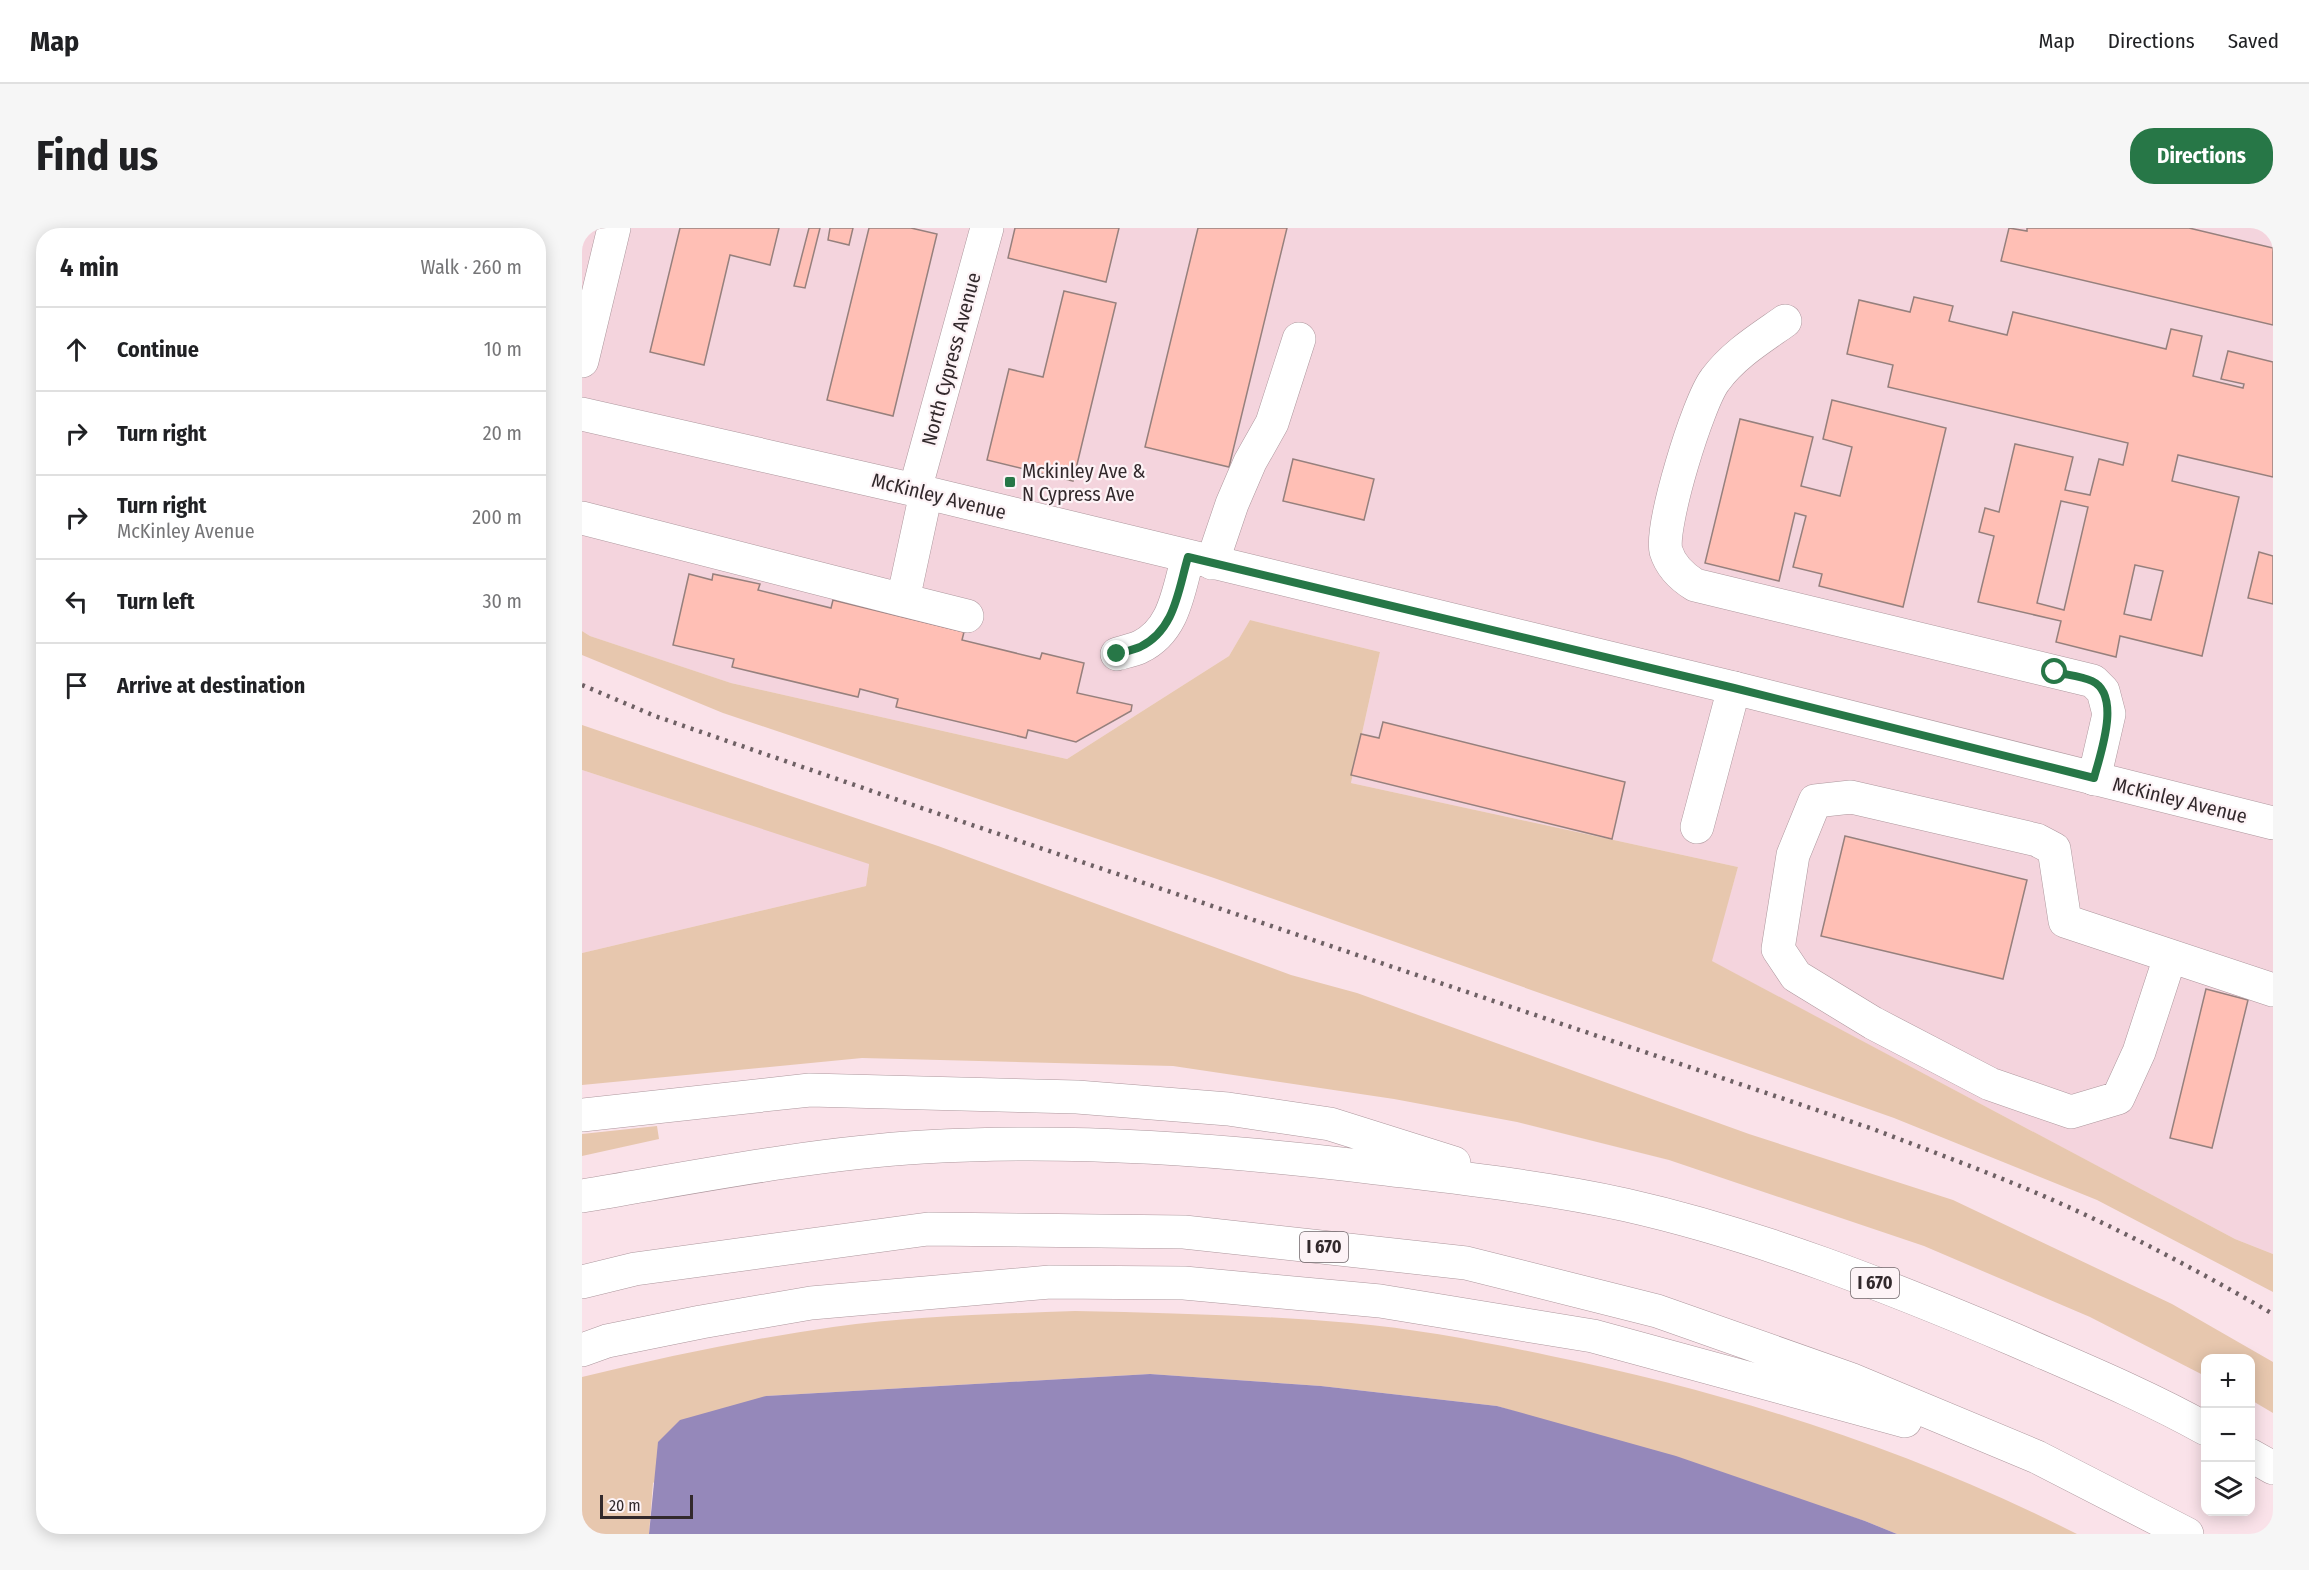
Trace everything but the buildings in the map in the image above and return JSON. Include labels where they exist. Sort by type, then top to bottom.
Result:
[{"type":"main road","points":[[582,361],[614,228]]},
{"type":"main road","name":"North Cypress Avenue","points":[[903,600],[920,491],[987,228]]},
{"type":"main road","points":[[1785,321],[1742,352],[1714,380],[1697,414],[1666,526],[1666,551],[1680,575],[1695,585],[2093,681],[2103,691],[2109,714],[2094,778]]},
{"type":"main road","points":[[1117,654],[1140,647],[1163,630],[1232,504],[1250,462],[1272,423],[1299,339]]},
{"type":"main road","name":"McKinley Avenue","points":[[582,414],[920,491],[1734,688],[2273,823]]},
{"type":"main road","points":[[582,518],[967,616]]},
{"type":"main road","points":[[1697,827],[1734,688]]},
{"type":"main road","points":[[2170,957],[2139,1052],[2118,1098],[2071,1112],[1990,1084],[1873,1023],[1796,976],[1778,949],[1793,855],[1815,801],[1851,797],[2037,840],[2054,849],[2065,921],[2273,990]]},
{"type":"main road","points":[[582,1115],[810,1090],[1077,1097],[1228,1109],[1330,1124],[1528,1186]]},
{"type":"main road","name":"I 670","points":[[582,1196],[794,1160],[921,1148],[1052,1143],[1168,1147],[1288,1158],[1528,1186],[1639,1209],[1724,1232],[1834,1268],[1944,1310],[2067,1363],[2201,1427]]},
{"type":"main road","name":"I 670","points":[[582,1282],[635,1269],[928,1229],[1184,1232],[1466,1263],[1657,1311],[1850,1379],[2037,1457],[2187,1534]]},
{"type":"main road","points":[[582,1350],[607,1341],[701,1322],[823,1302],[1050,1282],[1184,1284],[1380,1301],[1593,1336],[2037,1457]]},
{"type":"main road","points":[[2255,1458],[2273,1468]]},
{"type":"shaded area","points":[[582,228],[2273,228],[2273,1254],[2235,1239],[1711,961],[1738,867],[1351,783],[1380,652],[1250,620],[1229,656],[1067,759],[731,683],[590,636],[582,631]]},
{"type":"shaded area","points":[[1250,620],[1380,652],[1351,783],[1738,867],[1712,961],[2235,1239],[2273,1254],[2273,1292],[2097,1200],[1894,1118],[1214,878],[723,713],[582,655],[582,631],[590,636],[731,683],[1067,759],[1229,656]]},
{"type":"shaded area","points":[[582,725],[938,846],[1291,975],[1357,993],[1749,1134],[1953,1200],[2172,1304],[2273,1362],[2273,1413],[2255,1402],[2255,1354],[2201,1354],[2201,1374],[2090,1317],[1924,1246],[1669,1160],[1517,1122],[1394,1099],[1173,1066],[862,1058],[582,1085],[582,953],[866,886],[869,864],[582,770]]},
{"type":"shaded area","points":[[582,770],[869,863],[866,886],[582,953]]},
{"type":"shaded area","points":[[657,1126],[659,1139],[582,1156],[582,1134]]},
{"type":"shaded area","points":[[1075,1311],[1248,1316],[1376,1326],[1476,1341],[1619,1371],[1754,1406],[1820,1427],[1950,1476],[2077,1534],[1897,1534],[1865,1521],[1497,1406],[1321,1386],[1150,1374],[766,1396],[653,1483],[649,1534],[582,1534],[582,1377],[707,1349],[833,1327],[984,1314]]},
{"type":"shaded area","points":[[1150,1374],[1321,1386],[1497,1406],[1676,1456],[1897,1534],[649,1534],[658,1442],[680,1420],[766,1396]]},
{"type":"railway","points":[[582,685],[655,716],[895,799],[1873,1129],[1983,1171],[2115,1229],[2273,1314]]},
{"type":"place","name":"Mckinley Ave & N Cypress Ave","points":[[1010,482]]},
{"type":"route","points":[[1117,654],[1140,647],[1163,630],[1172,613],[1188,557],[1734,688],[2094,778],[2109,714],[2103,691],[2093,681],[2055,672]]}]
